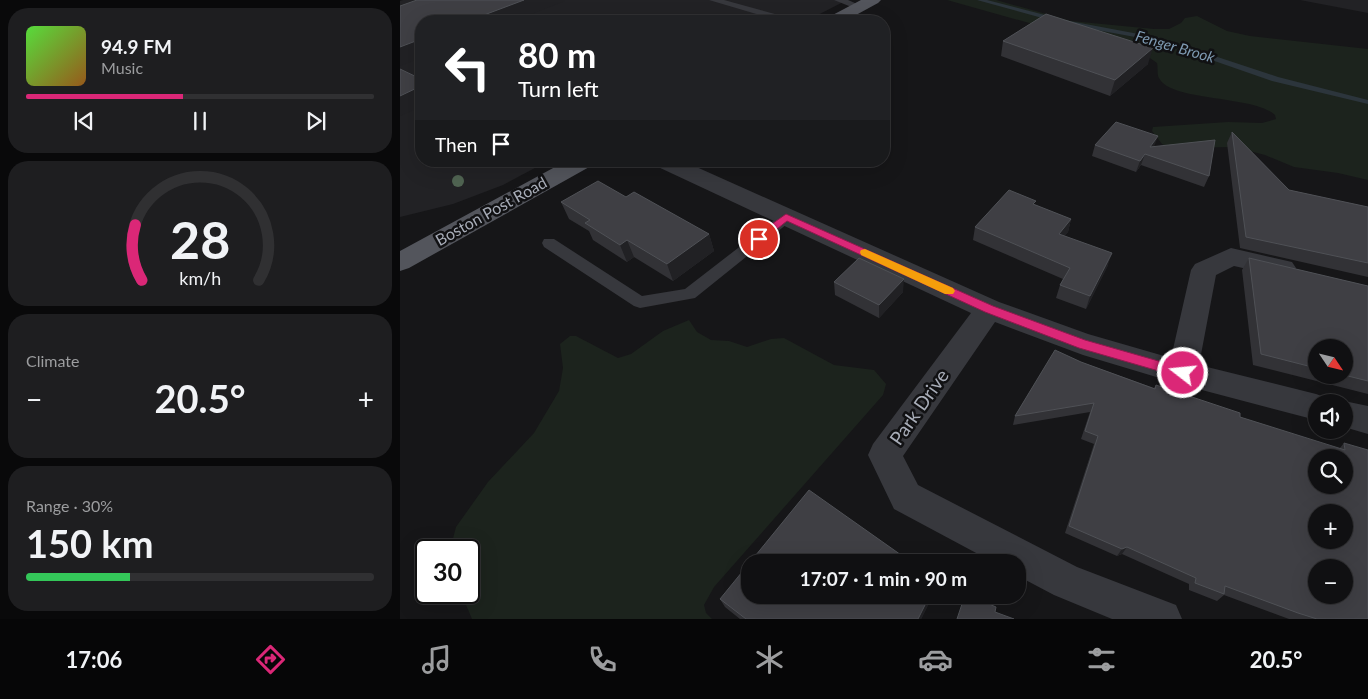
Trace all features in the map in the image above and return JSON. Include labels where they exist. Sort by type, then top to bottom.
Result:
[{"type":"main road","points":[[844,15],[866,3]]},
{"type":"main road","name":"Boston Post Road","points":[[400,262],[572,167]]},
{"type":"street","points":[[677,167],[989,309],[1083,344],[1183,373],[1308,405]]},
{"type":"street","points":[[1183,373],[1204,270],[1231,257],[1304,273]]},
{"type":"street","name":"Park Drive","points":[[989,309],[885,455],[906,497],[1066,582],[1162,619]]},
{"type":"street","points":[[1353,416],[1368,420]]},
{"type":"lane","points":[[714,0],[768,15]]},
{"type":"lane","points":[[742,0],[757,4],[760,13]]},
{"type":"lane","points":[[839,0],[866,3]]},
{"type":"lane","points":[[549,243],[640,302],[689,294],[786,217]]},
{"type":"shaded area","points":[[847,0],[818,15],[415,15],[415,167],[537,167],[503,185],[453,204],[400,217],[400,1]]},
{"type":"shaded area","points":[[947,0],[996,0],[1071,21],[1154,29],[1169,29],[1181,23],[1185,18],[1197,16],[1227,31],[1250,36],[1368,49],[1368,180],[1338,173],[1294,167],[1265,155],[1234,147],[1169,148],[1162,144],[1152,131],[1153,127],[1228,122],[1262,123],[1276,119],[1275,115],[1250,104],[1195,95],[1167,86],[1158,77],[1157,63],[1147,56]]},
{"type":"shaded area","points":[[1300,0],[1368,0],[1368,13]]},
{"type":"shaded area","points":[[689,320],[697,332],[711,340],[729,341],[747,347],[771,339],[784,338],[834,365],[874,370],[886,384],[883,395],[743,554],[741,554],[714,587],[704,605],[706,613],[712,619],[472,619],[466,604],[480,604],[480,539],[453,539],[456,527],[488,482],[534,433],[559,391],[563,368],[560,344],[570,336],[576,336],[618,358],[631,354],[663,331]]},
{"type":"building","points":[[417,0],[524,0],[484,15],[415,15],[415,41],[400,47],[400,6]]},
{"type":"building","points":[[1046,14],[1153,48],[1115,80],[1003,41]]},
{"type":"building","points":[[400,69],[415,76],[415,89],[400,96]]},
{"type":"building","points":[[1116,122],[1158,136],[1150,147],[1215,140],[1209,176],[1145,154],[1140,161],[1095,145]]},
{"type":"building","points":[[1232,132],[1289,190],[1368,207],[1368,263],[1246,237]]},
{"type":"building","points":[[598,181],[626,197],[634,192],[709,234],[667,264],[627,240],[620,245],[585,223],[590,220],[561,202]]},
{"type":"building","points":[[1009,190],[1036,201],[1033,204],[1071,219],[1059,234],[1112,253],[1090,296],[1060,285],[1070,268],[975,227]]},
{"type":"building","points":[[859,258],[904,279],[879,305],[834,282]]},
{"type":"building","points":[[1249,258],[1368,286],[1368,381],[1353,377],[1353,339],[1308,339],[1308,366],[1261,354]]},
{"type":"building","points":[[1055,350],[1081,362],[1155,389],[1156,385],[1240,413],[1240,417],[1342,449],[1308,449],[1308,494],[1353,494],[1353,449],[1345,449],[1344,443],[1368,450],[1368,619],[1317,619],[1225,586],[1224,594],[1195,583],[1196,578],[1127,547],[1122,549],[1069,526],[1098,436],[1085,431],[1094,403],[1015,416]]},
{"type":"building","points":[[809,490],[900,554],[757,554]]},
{"type":"building","points":[[741,573],[741,604],[926,604],[918,619],[746,619],[720,599]]},
{"type":"building","points":[[962,604],[989,604],[996,607],[995,612],[1014,619],[957,619]]},
{"type":"waterway","name":"Fenger Brook","points":[[980,0],[1064,22],[1158,39],[1275,79],[1368,102]]},
{"type":"slow traffic","points":[[865,252],[949,291]]},
{"type":"route","points":[[759,239],[786,217],[989,309],[1083,344],[1183,373]]}]
